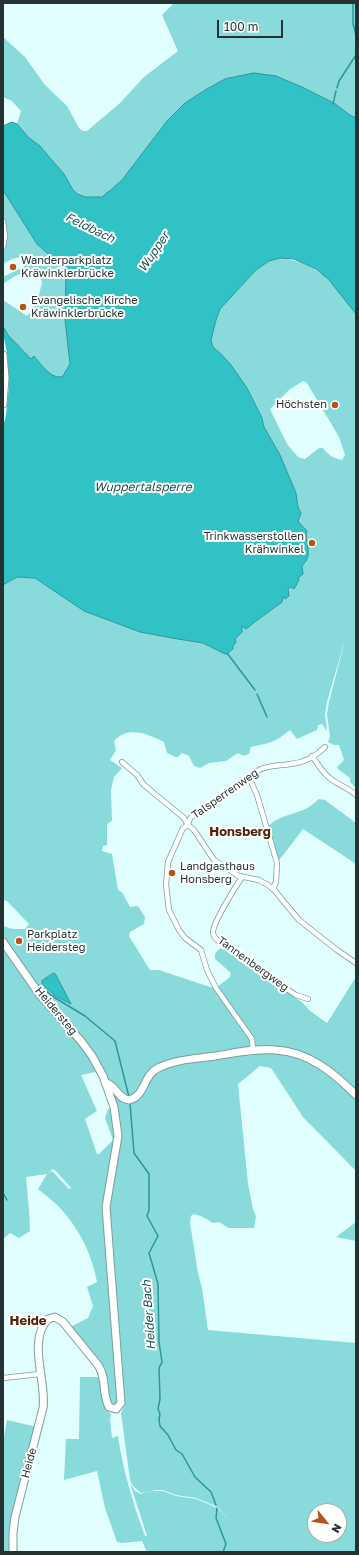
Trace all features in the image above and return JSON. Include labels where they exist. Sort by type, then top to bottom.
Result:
[{"type":"main road","points":[[3,356],[5,378],[3,404]]},
{"type":"main road","name":"Heidersteg","points":[[3,942],[40,994],[87,1048],[105,1082],[114,1108],[118,1136],[106,1207],[122,1398],[121,1404],[117,1408],[113,1409],[108,1405],[102,1373],[94,1360]]},
{"type":"main road","points":[[105,1082],[110,1084],[122,1098],[130,1100],[140,1094],[151,1073],[157,1068],[166,1064],[181,1060],[253,1051],[282,1050],[322,1065],[356,1095]]},
{"type":"main road","name":"Heide","points":[[13,1552],[15,1517],[43,1408],[44,1396],[38,1351],[43,1326],[46,1321],[52,1318],[58,1318],[63,1322],[94,1360]]},
{"type":"street","points":[[3,221],[5,232],[3,248]]},
{"type":"street","name":"Talsperrenweg","points":[[253,1051],[252,1039],[216,988],[207,970],[201,950],[192,944],[179,930],[169,910],[166,885],[168,862],[183,828],[188,825],[191,817],[209,807],[249,776],[267,766],[292,764],[312,756],[325,747]]},
{"type":"street","points":[[312,756],[326,775],[336,782],[348,787],[356,795]]},
{"type":"street","points":[[122,762],[137,775],[144,785],[187,820],[188,825],[194,830],[214,860],[242,877],[259,880],[273,889],[298,920],[356,963]]},
{"type":"street","points":[[249,776],[257,795],[277,863],[276,882],[273,889]]},
{"type":"street","name":"Tannenbergweg","points":[[242,877],[217,920],[213,931],[215,937],[221,943],[296,995],[308,999]]},
{"type":"street","points":[[3,1378],[40,1374]]},
{"type":"shaded area","points":[[174,3],[356,3],[356,118],[334,103],[304,88],[225,79],[185,103],[167,121],[122,180],[109,190],[105,196],[85,197],[73,190],[64,174],[51,158],[40,146],[29,138],[17,124],[21,111],[12,101],[3,97],[3,37],[25,57],[45,85],[67,106],[79,128],[83,131],[87,131],[120,103],[144,77],[178,51],[162,15]]},
{"type":"shaded area","points":[[3,190],[37,244],[66,270],[65,319],[70,359],[69,367],[63,376],[56,378],[48,373],[34,356],[31,359],[8,335],[3,326],[3,300],[27,316],[37,304],[42,282],[39,276],[35,273],[24,272],[3,284],[3,277],[25,266],[20,257],[3,264]]},
{"type":"shaded area","points":[[279,258],[293,260],[305,264],[324,276],[333,284],[356,314],[356,788],[350,782],[350,778],[337,767],[344,760],[339,745],[334,745],[328,742],[330,737],[327,714],[329,702],[346,636],[327,702],[325,714],[327,731],[322,724],[318,725],[317,730],[297,739],[290,730],[272,742],[251,747],[249,754],[243,756],[238,753],[226,761],[209,763],[200,768],[194,766],[189,756],[182,753],[178,757],[175,757],[167,753],[164,742],[145,734],[138,732],[125,733],[114,741],[116,750],[110,760],[122,768],[114,777],[111,790],[112,821],[107,824],[107,845],[103,846],[102,851],[112,854],[118,890],[122,892],[130,907],[138,906],[145,917],[144,924],[130,932],[129,936],[150,970],[159,970],[216,989],[250,1038],[251,1043],[249,1048],[223,1056],[248,1054],[249,1056],[256,1053],[265,1052],[280,1052],[293,1055],[304,1059],[326,1072],[356,1097],[356,1171],[303,1117],[271,1068],[260,1066],[238,1084],[248,1184],[253,1209],[256,1216],[254,1228],[229,1228],[219,1222],[213,1223],[201,1216],[193,1214],[191,1216],[190,1223],[208,1330],[356,1343],[356,1552],[147,1552],[142,1541],[117,1542],[105,1508],[97,1471],[64,1480],[66,1439],[79,1439],[80,1377],[101,1377],[106,1407],[111,1414],[110,1419],[112,1438],[118,1436],[129,1487],[145,1536],[147,1536],[130,1483],[135,1491],[141,1494],[147,1492],[141,1493],[133,1486],[130,1480],[121,1413],[125,1404],[123,1390],[117,1405],[113,1405],[110,1400],[106,1378],[74,1332],[72,1326],[88,1318],[93,1306],[87,1287],[97,1282],[95,1272],[84,1243],[74,1225],[56,1204],[38,1189],[47,1174],[26,1177],[30,1231],[19,1238],[10,1233],[3,1239],[3,946],[85,1050],[103,1081],[95,1072],[81,1075],[97,1111],[85,1119],[97,1154],[99,1154],[113,1140],[105,1118],[108,1109],[114,1111],[105,1083],[127,1099],[110,1082],[94,1055],[39,991],[27,969],[3,937],[3,926],[13,929],[25,929],[29,924],[7,901],[3,900],[3,585],[17,577],[35,578],[84,611],[140,632],[203,643],[225,654],[232,651],[235,638],[242,626],[248,627],[254,624],[282,602],[282,597],[303,571],[302,566],[308,557],[306,538],[307,531],[298,520],[301,513],[298,507],[296,493],[280,455],[264,427],[262,418],[247,388],[221,354],[213,347],[211,340],[220,309],[256,270],[269,261]],"holes":[[[303,381],[307,383],[339,437],[345,455],[342,460],[331,456],[323,448],[319,448],[305,459],[298,457],[287,444],[270,409],[289,390]],[[56,975],[71,1004],[55,996],[45,987]],[[53,1169],[56,1171],[71,1188],[69,1189],[52,1171],[47,1174]],[[163,1490],[176,1495],[196,1498],[218,1507],[230,1522],[218,1508],[196,1499],[176,1496],[163,1491],[151,1491]]]},
{"type":"shaded area","points":[[319,799],[325,800],[356,823],[356,864],[303,829],[277,863],[267,828],[275,821],[307,808]]},
{"type":"shaded area","points":[[219,949],[231,953],[303,1003],[309,1010],[327,1023],[356,977],[356,1095],[309,1058],[257,1048],[217,987],[230,977],[231,973],[215,959],[215,954]]},
{"type":"shaded area","points":[[356,1222],[356,1241],[336,1237]]},
{"type":"shaded area","points":[[7,1420],[37,1427],[11,1552],[3,1552],[3,1437]]},
{"type":"water","name":"Wuppertalsperre","points":[[254,73],[276,76],[304,88],[334,103],[356,118],[356,314],[329,280],[316,269],[294,259],[280,258],[269,261],[256,270],[220,309],[211,340],[213,347],[231,365],[247,388],[262,418],[264,427],[280,455],[296,493],[298,507],[301,513],[298,521],[307,531],[306,538],[308,550],[308,557],[302,566],[303,574],[298,578],[299,580],[294,589],[291,587],[288,589],[289,596],[285,599],[283,596],[282,602],[246,629],[242,626],[242,632],[235,639],[236,642],[233,649],[225,654],[203,643],[140,632],[84,611],[35,578],[17,577],[3,585],[3,326],[8,335],[31,359],[34,356],[51,374],[59,377],[63,376],[70,364],[65,319],[66,270],[37,244],[3,190],[3,126],[12,122],[17,124],[29,138],[40,146],[64,174],[73,190],[78,194],[85,197],[102,197],[122,180],[167,121],[185,103],[225,79]]},
{"type":"water","points":[[54,973],[71,1004],[55,996],[42,984],[42,981]]},
{"type":"pier","points":[[3,333],[7,353],[9,386],[3,428]]},
{"type":"waterway","points":[[337,88],[339,81],[356,55],[356,35],[353,24],[353,3]]},
{"type":"waterway","points":[[333,104],[336,91]]},
{"type":"waterway","points":[[227,653],[255,690]]},
{"type":"waterway","points":[[257,694],[267,717]]},
{"type":"waterway","name":"Heider Bach","points":[[40,985],[52,996],[85,1016],[115,1041],[129,1097]]},
{"type":"waterway","name":"Heider Bach","points":[[130,1103],[134,1153],[149,1174],[149,1210],[147,1216],[158,1236],[149,1253],[158,1284],[159,1342],[162,1362],[159,1368],[160,1399],[158,1409],[160,1414],[160,1426],[168,1435],[176,1450],[182,1454],[195,1477],[211,1492],[216,1505]]},
{"type":"waterway","points":[[3,1193],[7,1200]]},
{"type":"waterway","name":"Heider Bach","points":[[217,1508],[216,1518],[226,1544],[223,1552]]},
{"type":"place","name":"Wanderparkplatz Kräwinklerbrücke","points":[[13,267]]},
{"type":"place","name":"Evangelische Kirche Kräwinklerbrücke","points":[[23,307]]},
{"type":"place","name":"Höchsten","points":[[335,405]]},
{"type":"place","name":"Trinkwasserstollen Krähwinkel","points":[[312,543]]},
{"type":"place","name":"Landgasthaus Honsberg","points":[[172,873]]},
{"type":"place","name":"Parkplatz Heidersteg","points":[[19,941]]},
{"type":"district","name":"Honsberg","points":[[240,832]]},
{"type":"district","name":"Heide","points":[[28,1321]]},
{"type":"water label","name":"Feldbach","points":[[90,228]]},
{"type":"water label","name":"Wupper","points":[[154,252]]}]
